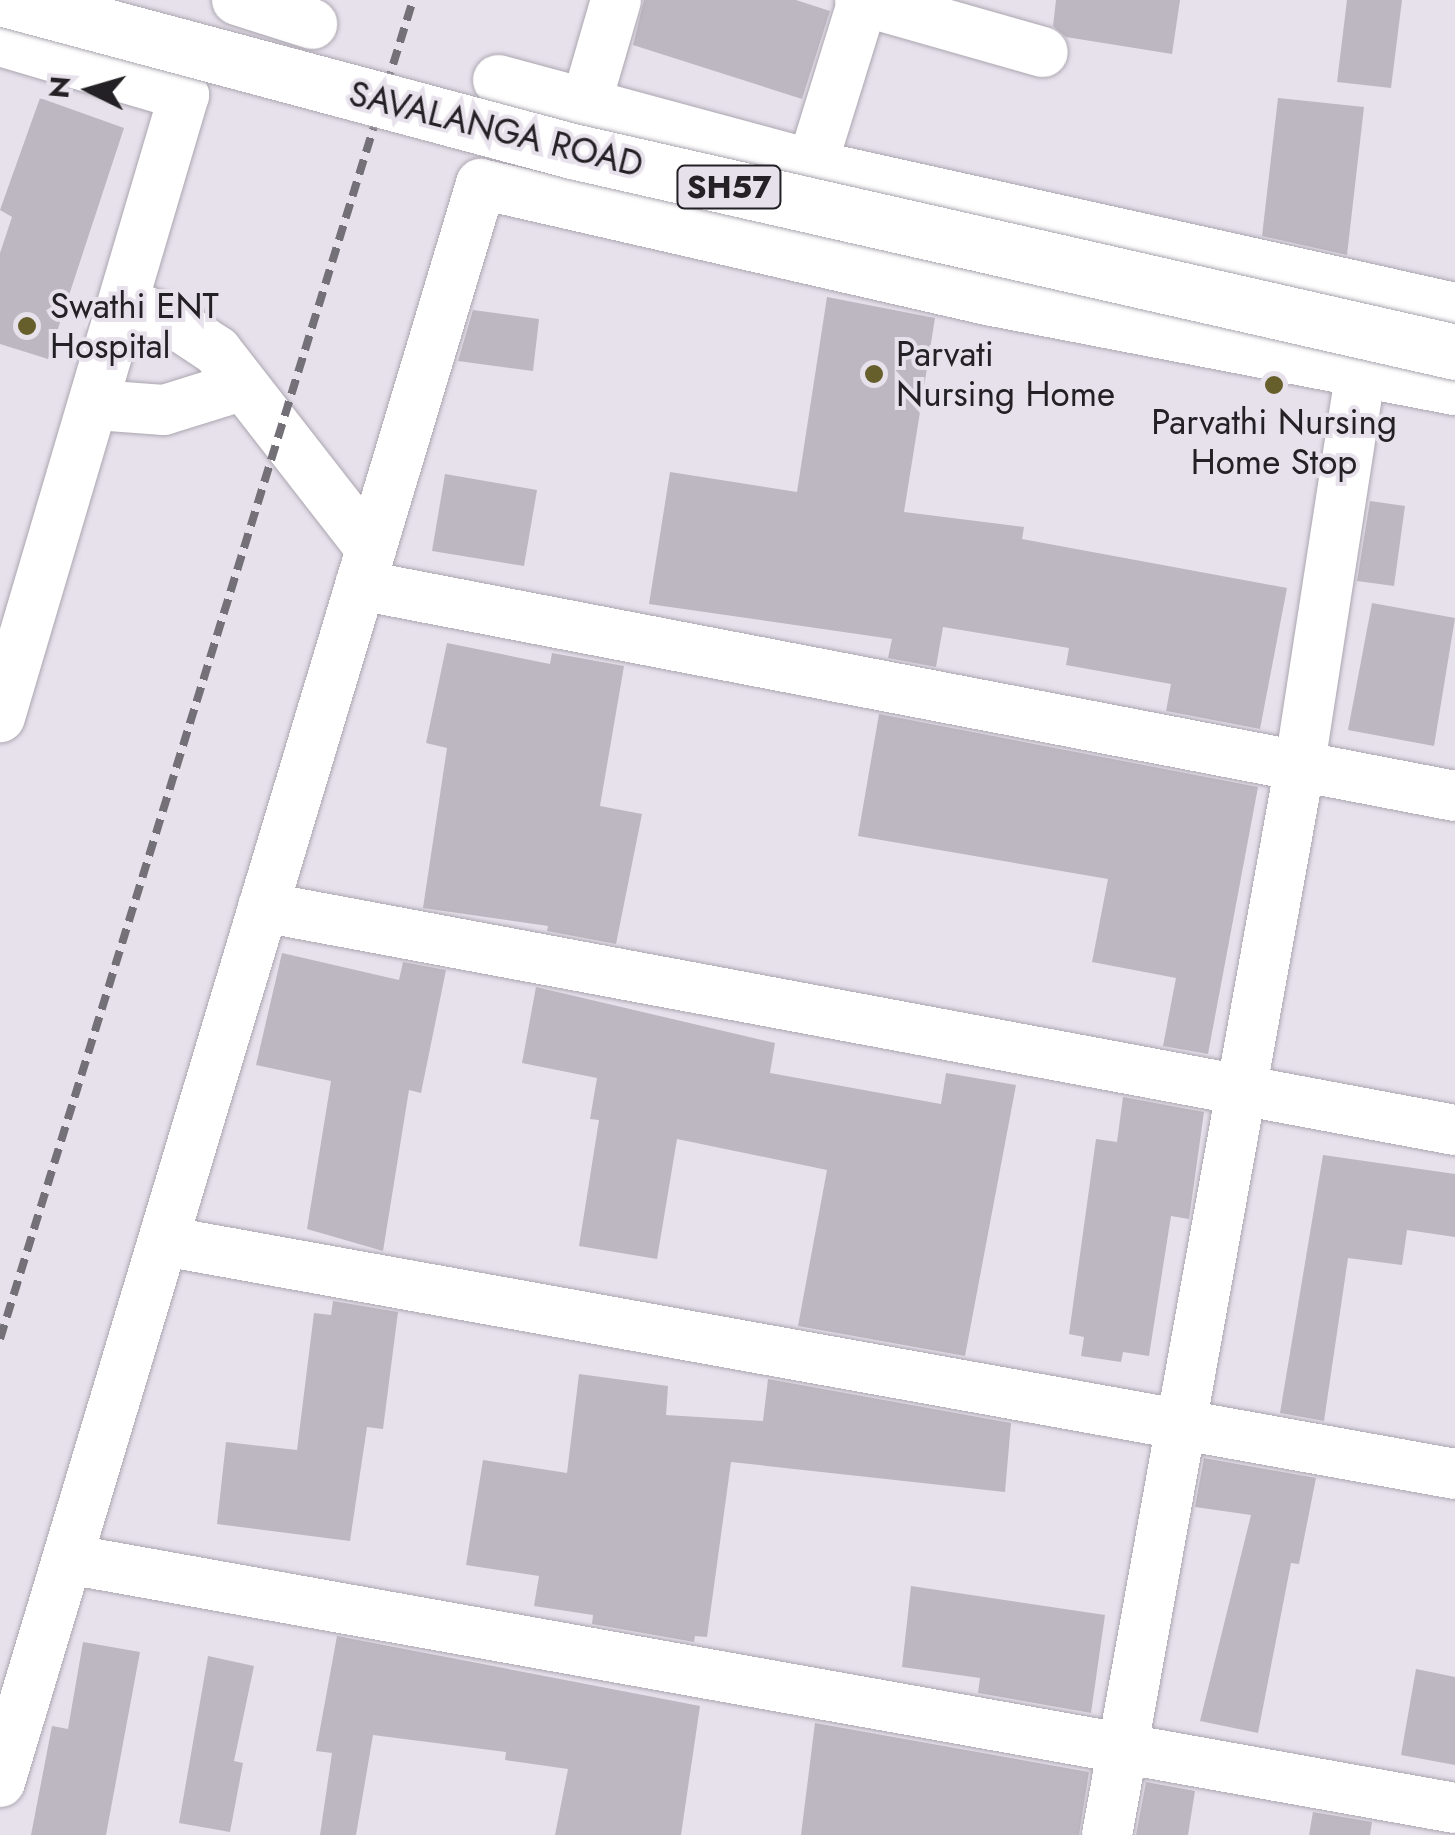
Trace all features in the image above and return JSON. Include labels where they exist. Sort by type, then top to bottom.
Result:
[{"type":"main road","name":"SAVALANGA ROAD","points":[[8,0],[572,151],[1455,352]]},
{"type":"street","points":[[237,0],[312,24],[303,0]]},
{"type":"street","points":[[585,106],[616,0]]},
{"type":"street","points":[[812,165],[862,0],[1043,52]]},
{"type":"street","points":[[0,41],[184,95],[127,304],[0,717]]},
{"type":"street","points":[[498,80],[812,165],[1455,308]]},
{"type":"street","points":[[0,1782],[481,184],[987,300],[1455,390]]},
{"type":"street","points":[[127,304],[174,322],[217,351],[365,567],[1299,770],[1455,796]]},
{"type":"street","points":[[1107,1835],[1299,770],[1361,370]]},
{"type":"street","points":[[96,405],[164,410],[241,386]]},
{"type":"street","points":[[263,908],[1455,1130]]},
{"type":"street","points":[[164,1241],[1455,1474]]},
{"type":"street","points":[[68,1559],[1455,1808]]},
{"type":"building","points":[[644,0],[796,0],[830,11],[802,99],[633,45]]},
{"type":"building","points":[[1056,0],[1180,0],[1172,54],[1066,37],[1053,26]]},
{"type":"building","points":[[1347,0],[1402,0],[1391,88],[1337,82]]},
{"type":"building","points":[[40,98],[124,128],[48,359],[0,344],[0,253],[12,217],[0,210]]},
{"type":"building","points":[[1278,98],[1364,107],[1347,255],[1262,236]]},
{"type":"building","points":[[827,297],[935,318],[904,512],[1024,527],[1022,539],[1287,588],[1260,729],[1166,711],[1171,684],[1066,665],[1069,648],[943,627],[936,667],[888,658],[892,639],[649,604],[670,472],[797,492]]},
{"type":"building","points":[[473,310],[539,319],[533,371],[458,361]]},
{"type":"building","points":[[445,474],[537,490],[524,566],[432,551]]},
{"type":"building","points":[[1370,501],[1405,506],[1394,586],[1357,581]]},
{"type":"building","points":[[1372,603],[1455,618],[1434,746],[1348,730]]},
{"type":"building","points":[[447,643],[550,664],[552,653],[624,666],[600,806],[642,814],[616,944],[547,931],[548,926],[423,908],[447,748],[426,743]]},
{"type":"building","points":[[879,714],[1258,787],[1208,1054],[1163,1046],[1176,978],[1092,962],[1108,879],[858,836]]},
{"type":"building","points":[[282,953],[399,980],[403,962],[446,970],[421,1093],[409,1090],[383,1251],[307,1229],[331,1081],[256,1065]]},
{"type":"building","points":[[536,987],[775,1043],[770,1073],[941,1104],[946,1073],[1016,1085],[965,1356],[798,1326],[827,1170],[677,1139],[657,1259],[579,1246],[599,1120],[590,1119],[597,1078],[522,1063]]},
{"type":"building","points":[[1123,1097],[1204,1112],[1189,1219],[1171,1216],[1149,1356],[1123,1352],[1121,1362],[1081,1356],[1084,1337],[1069,1334],[1096,1139],[1117,1142]]},
{"type":"building","points":[[1323,1155],[1455,1174],[1455,1237],[1407,1230],[1402,1265],[1348,1258],[1324,1421],[1280,1413]]},
{"type":"building","points":[[333,1301],[398,1312],[383,1429],[367,1427],[350,1541],[217,1524],[226,1442],[297,1450],[314,1313],[331,1315]]},
{"type":"building","points":[[579,1374],[668,1386],[666,1415],[763,1421],[768,1379],[1011,1423],[1005,1492],[731,1462],[707,1637],[695,1636],[694,1642],[592,1624],[593,1615],[534,1606],[539,1576],[466,1565],[483,1460],[567,1473]]},
{"type":"building","points":[[1204,1458],[1316,1478],[1299,1564],[1291,1563],[1258,1733],[1200,1721],[1251,1515],[1195,1507]]},
{"type":"building","points":[[911,1586],[1105,1615],[1091,1713],[978,1693],[980,1678],[902,1667]]},
{"type":"building","points":[[337,1636],[700,1706],[681,1835],[555,1835],[568,1769],[505,1760],[506,1752],[373,1735],[356,1835],[320,1835],[332,1753],[316,1751]]},
{"type":"building","points":[[83,1642],[140,1652],[106,1835],[31,1835],[52,1726],[68,1729]]},
{"type":"building","points":[[208,1656],[254,1666],[234,1761],[243,1763],[230,1832],[179,1823]]},
{"type":"building","points":[[1416,1669],[1455,1677],[1455,1765],[1401,1755]]},
{"type":"building","points":[[815,1723],[1089,1772],[1079,1835],[801,1835]]},
{"type":"building","points":[[1146,1782],[1195,1791],[1188,1835],[1136,1835]]},
{"type":"building","points":[[1313,1812],[1372,1822],[1370,1835],[1309,1835]]},
{"type":"railway","points":[[0,1339],[413,0]]},
{"type":"place","name":"Swathi ENT Hospital","points":[[27,326]]},
{"type":"place","name":"Parvati Nursing Home","points":[[874,374]]},
{"type":"place","name":"Parvathi Nursing Home Stop","points":[[1274,385]]}]
